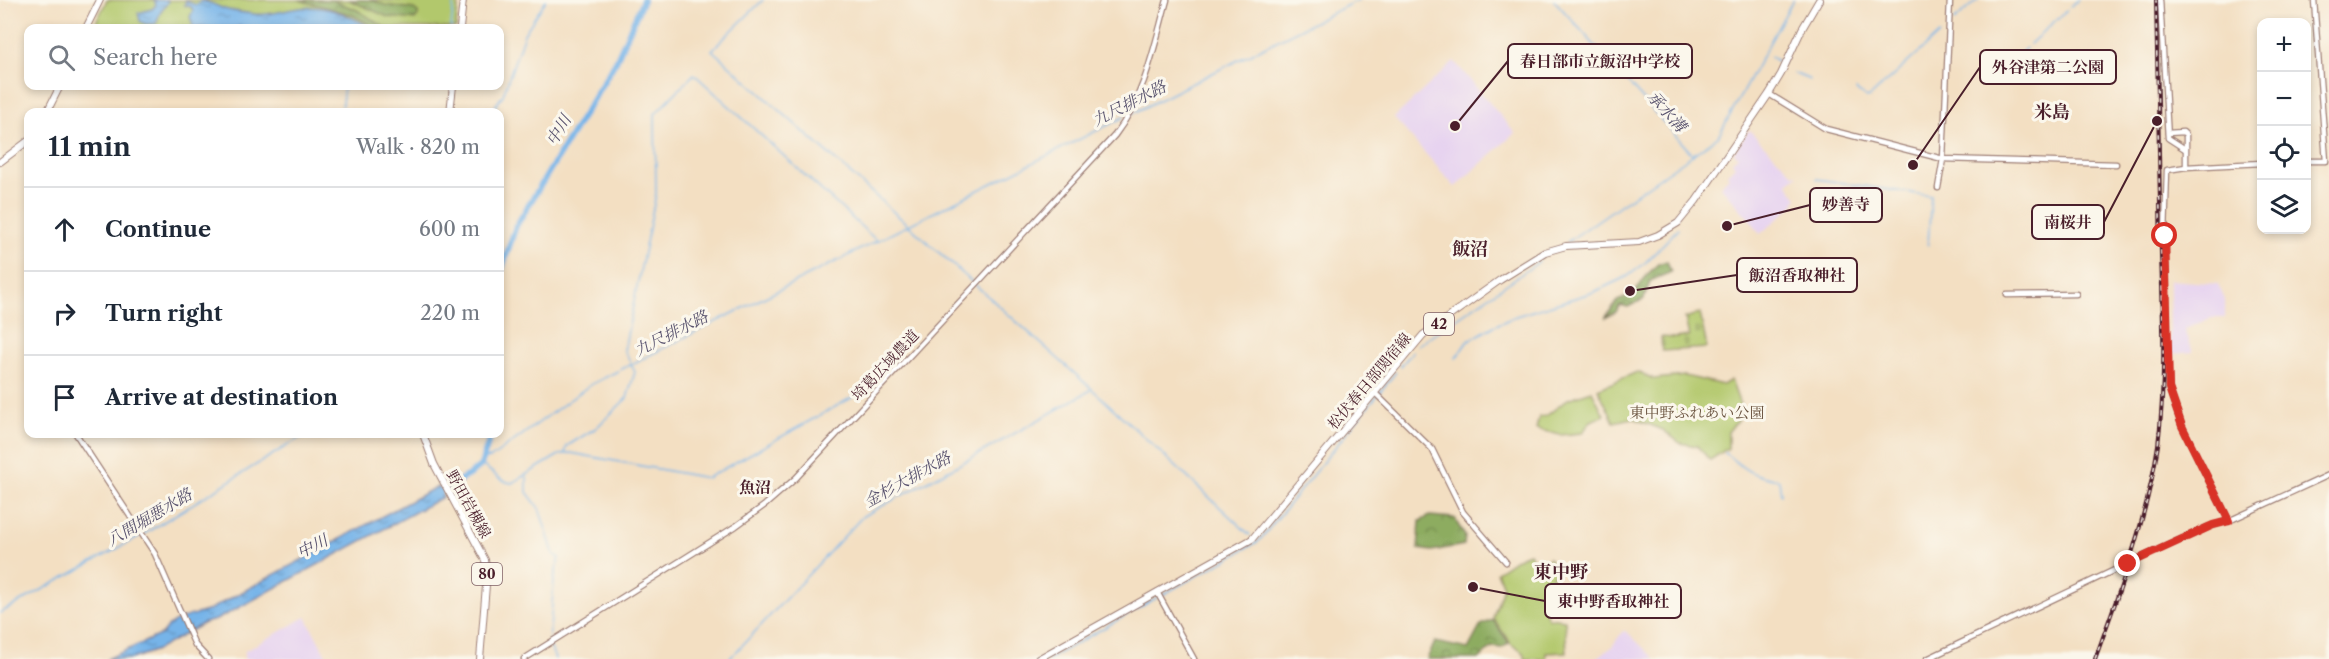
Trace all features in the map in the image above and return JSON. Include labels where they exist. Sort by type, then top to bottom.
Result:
[{"type":"main road","points":[[88,24],[100,0]]},
{"type":"main road","points":[[460,24],[463,0]]},
{"type":"main road","name":"松伏春日部関宿線","points":[[1038,659],[1252,538],[1376,394],[1423,335],[1534,258],[1566,246],[1639,242],[1671,228],[1689,210],[1769,94],[1819,0]]},
{"type":"main road","points":[[49,108],[58,90]]},
{"type":"main road","points":[[450,108],[453,90]]},
{"type":"main road","points":[[0,162],[24,144]]},
{"type":"main road","name":"野田岩槻線","points":[[424,438],[427,450],[480,549],[486,567],[480,659]]},
{"type":"street","name":"埼葛広域農道","points":[[524,659],[736,526],[765,506],[796,478],[1115,135],[1127,119],[1143,86],[1167,0]]},
{"type":"street","points":[[1938,188],[1943,159],[1950,0]]},
{"type":"street","points":[[2160,0],[2168,140],[2176,142],[2185,149]]},
{"type":"street","points":[[2311,161],[2326,161],[2314,0]]},
{"type":"street","points":[[1769,94],[1826,129],[1943,159],[2116,164]]},
{"type":"street","points":[[2168,132],[2178,131],[2186,135],[2186,166]]},
{"type":"street","points":[[2176,142],[2178,131]]},
{"type":"street","points":[[2229,521],[2182,426],[2169,388],[2165,236],[2167,170],[2186,166],[2257,163]]},
{"type":"street","points":[[2007,295],[2076,294]]},
{"type":"street","points":[[1376,394],[1432,449],[1463,512],[1506,562]]},
{"type":"street","points":[[79,438],[159,562],[194,641],[208,659]]},
{"type":"street","points":[[1927,659],[2202,530],[2229,521],[2329,475]]},
{"type":"street","points":[[1157,592],[1194,659]]},
{"type":"shaded area","points":[[1454,61],[1515,133],[1455,187],[1394,118]]},
{"type":"shaded area","points":[[1749,130],[1793,174],[1798,175],[1787,183],[1797,198],[1794,201],[1795,204],[1760,234],[1720,186],[1735,166],[1732,162],[1738,156],[1734,152]]},
{"type":"shaded area","points":[[2170,280],[2218,284],[2225,300],[2225,318],[2211,318],[2185,329],[2193,352],[2170,354]]},
{"type":"shaded area","points":[[306,617],[328,659],[244,659],[245,651]]},
{"type":"shaded area","points":[[1623,631],[1627,632],[1655,659],[1594,659],[1611,648]]},
{"type":"green space","points":[[107,0],[459,0],[456,24],[95,24]]},
{"type":"green space","points":[[299,0],[332,0],[357,10],[380,24],[369,24],[353,15]]},
{"type":"green space","points":[[349,0],[372,0],[385,5],[414,9],[418,12],[418,16],[415,20],[388,17]]},
{"type":"green space","points":[[1667,261],[1671,272],[1650,281],[1644,299],[1628,307],[1620,305],[1616,312],[1605,318],[1617,301],[1633,295],[1658,264]]},
{"type":"green space","points":[[1700,313],[1707,348],[1662,351],[1661,337],[1689,336],[1685,318]]},
{"type":"green space","name":"東中野ふれあい公園","points":[[1637,372],[1654,379],[1685,376],[1723,385],[1731,380],[1743,413],[1728,432],[1728,448],[1710,460],[1697,446],[1680,443],[1663,430],[1633,418],[1614,422],[1598,389]]},
{"type":"green space","name":"東中野ふれあい公園","points":[[1592,391],[1604,415],[1591,421],[1582,433],[1560,435],[1536,429],[1539,417],[1546,416],[1568,399]]},
{"type":"green space","points":[[1430,516],[1454,518],[1465,536],[1464,545],[1432,551],[1418,549],[1420,521]]},
{"type":"green space","points":[[1529,553],[1538,566],[1549,558],[1557,568],[1548,586],[1545,606],[1548,618],[1565,620],[1567,652],[1546,653],[1546,659],[1525,659],[1525,654],[1511,644],[1493,618],[1503,587],[1497,572]]},
{"type":"green space","points":[[1493,620],[1509,643],[1502,648],[1492,647],[1479,659],[1427,659],[1435,642],[1468,649],[1481,625]]},
{"type":"water","points":[[154,0],[167,0],[168,2],[156,24],[145,24],[140,21],[138,13],[152,9],[156,5]]},
{"type":"water","points":[[186,1],[196,5],[201,1],[229,10],[259,14],[315,7],[344,14],[364,24],[192,24],[190,17],[193,10],[184,5]]},
{"type":"water","points":[[438,486],[443,497],[216,620],[204,623],[157,650],[131,659],[107,659],[162,634],[176,621],[207,611]]},
{"type":"waterway","name":"八間堀悪水路","points":[[451,24],[454,0]]},
{"type":"waterway","points":[[494,108],[503,95],[524,34],[546,0]]},
{"type":"waterway","name":"中川","points":[[504,262],[516,226],[616,61],[643,0]]},
{"type":"waterway","points":[[763,0],[712,50],[1092,389],[1250,535]]},
{"type":"waterway","name":"九尺排水路","points":[[1131,114],[1358,0]]},
{"type":"waterway","name":"承水溝","points":[[1554,0],[1693,155]]},
{"type":"waterway","points":[[1567,242],[1718,137],[1793,0]]},
{"type":"waterway","points":[[1954,21],[1978,0]]},
{"type":"waterway","points":[[2071,6],[2078,0]]},
{"type":"waterway","points":[[2030,44],[2067,10]]},
{"type":"waterway","points":[[1856,90],[1866,98],[1870,97],[1939,34]]},
{"type":"waterway","points":[[1989,83],[2026,48]]},
{"type":"waterway","points":[[1771,57],[1782,64]]},
{"type":"waterway","points":[[1793,73],[1810,80]]},
{"type":"waterway","points":[[565,453],[567,446],[596,428],[627,398],[635,372],[624,350],[656,194],[655,114],[694,74],[876,240]]},
{"type":"waterway","name":"八間堀悪水路","points":[[341,108],[344,90]]},
{"type":"waterway","name":"九尺排水路","points":[[484,459],[491,458],[590,385],[1124,117]]},
{"type":"waterway","points":[[1817,179],[1931,196],[1928,245]]},
{"type":"waterway","points":[[1456,358],[1467,342],[1494,326],[1516,316],[1594,292],[1628,276],[1644,264],[1678,229]]},
{"type":"waterway","points":[[1418,345],[1539,262]]},
{"type":"waterway","points":[[1401,366],[1413,351]]},
{"type":"waterway","points":[[1162,595],[1259,541],[1396,372]]},
{"type":"waterway","points":[[481,465],[503,481],[512,483],[559,455],[571,453],[707,478],[880,382]]},
{"type":"waterway","name":"金杉大排水路","points":[[736,652],[863,516],[1091,390]]},
{"type":"waterway","name":"八間堀悪水路","points":[[144,534],[300,438]]},
{"type":"waterway","name":"中川","points":[[434,495],[472,473],[481,465],[490,438]]},
{"type":"waterway","points":[[1725,453],[1749,471],[1779,480],[1781,494]]},
{"type":"waterway","points":[[527,477],[527,492],[539,508],[554,555],[559,557],[554,580],[549,641]]},
{"type":"waterway","name":"八間堀悪水路","points":[[0,613],[140,536]]},
{"type":"waterway","points":[[1049,659],[1158,597]]},
{"type":"waterway","points":[[550,646],[555,659]]},
{"type":"waterway","name":"金杉大排水路","points":[[729,659],[734,654]]},
{"type":"railway","points":[[2095,659],[2140,527],[2153,473],[2161,421],[2163,326],[2156,0]]},
{"type":"place","name":"南桜井","points":[[2157,121]]},
{"type":"place","name":"春日部市立飯沼中学校","points":[[1455,126]]},
{"type":"place","name":"外谷津第二公園","points":[[1913,165]]},
{"type":"place","name":"妙善寺","points":[[1727,226]]},
{"type":"place","name":"飯沼香取神社","points":[[1630,291]]},
{"type":"place","name":"東中野香取神社","points":[[1473,587]]},
{"type":"district","name":"米島","points":[[2052,112]]},
{"type":"district","name":"飯沼","points":[[1470,249]]},
{"type":"district","name":"魚沼","points":[[755,487]]},
{"type":"district","name":"東中野","points":[[1561,572]]},
{"type":"route","points":[[2128,564],[2213,525],[2229,521],[2182,426],[2170,395],[2165,236]]}]
